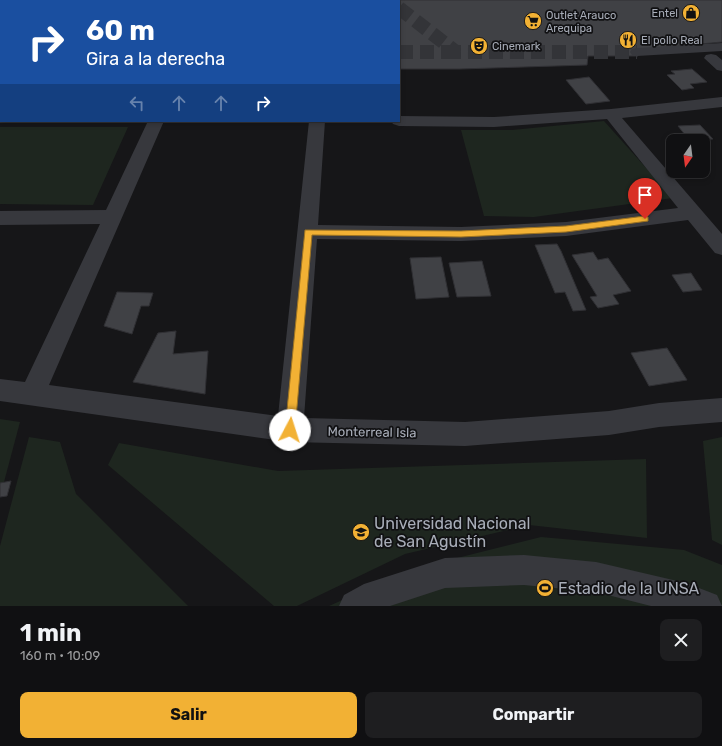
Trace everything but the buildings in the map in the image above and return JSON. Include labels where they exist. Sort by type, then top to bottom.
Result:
[{"type":"street","points":[[637,52],[722,47]]},
{"type":"street","points":[[711,58],[722,67]]},
{"type":"street","points":[[400,121],[494,122],[611,114],[722,102]]},
{"type":"street","points":[[611,114],[722,248]]},
{"type":"street","points":[[32,395],[156,122]]},
{"type":"street","points":[[290,430],[317,122]]},
{"type":"street","points":[[308,232],[461,234],[566,229],[692,213]]},
{"type":"street","points":[[0,218],[113,217]]},
{"type":"street","name":"Monterreal Isla","points":[[2,396],[32,395],[290,430],[465,434],[609,423],[660,415],[722,410]]},
{"type":"street","points":[[355,606],[375,595],[445,573],[524,570],[596,578],[686,598],[706,606]]},
{"type":"shaded area","points":[[604,121],[673,198],[534,217],[484,216],[461,130],[512,130]]},
{"type":"shaded area","points":[[0,127],[128,127],[93,205],[0,204]]},
{"type":"shaded area","points":[[0,419],[20,422],[0,497]]},
{"type":"shaded area","points":[[29,437],[60,442],[76,494],[188,606],[0,606],[0,546]]},
{"type":"shaded area","points":[[722,437],[722,545],[712,540],[703,441]]},
{"type":"shaded area","points":[[119,443],[278,471],[646,459],[647,538],[529,525],[405,554],[297,606],[274,606],[108,465]]},
{"type":"shaded area","name":"Estadio de la UNSA","points":[[541,537],[684,550],[722,565],[722,606],[329,606],[409,570]]},
{"type":"tunnel","points":[[400,9],[456,52]]},
{"type":"tunnel","points":[[400,52],[456,52]]},
{"type":"tunnel","points":[[456,52],[637,52]]},
{"type":"place","name":"Entel","points":[[691,13]]},
{"type":"place","name":"Outlet Arauco Arequipa","points":[[533,21]]},
{"type":"place","name":"El pollo Real","points":[[628,40]]},
{"type":"place","name":"Cinemark","points":[[479,46]]},
{"type":"place","name":"Universidad Nacional de San Agustín","points":[[361,532]]},
{"type":"place","name":"Estadio de la UNSA","points":[[545,588]]},
{"type":"route","points":[[290,430],[308,232],[461,234],[566,229],[645,219]]}]
